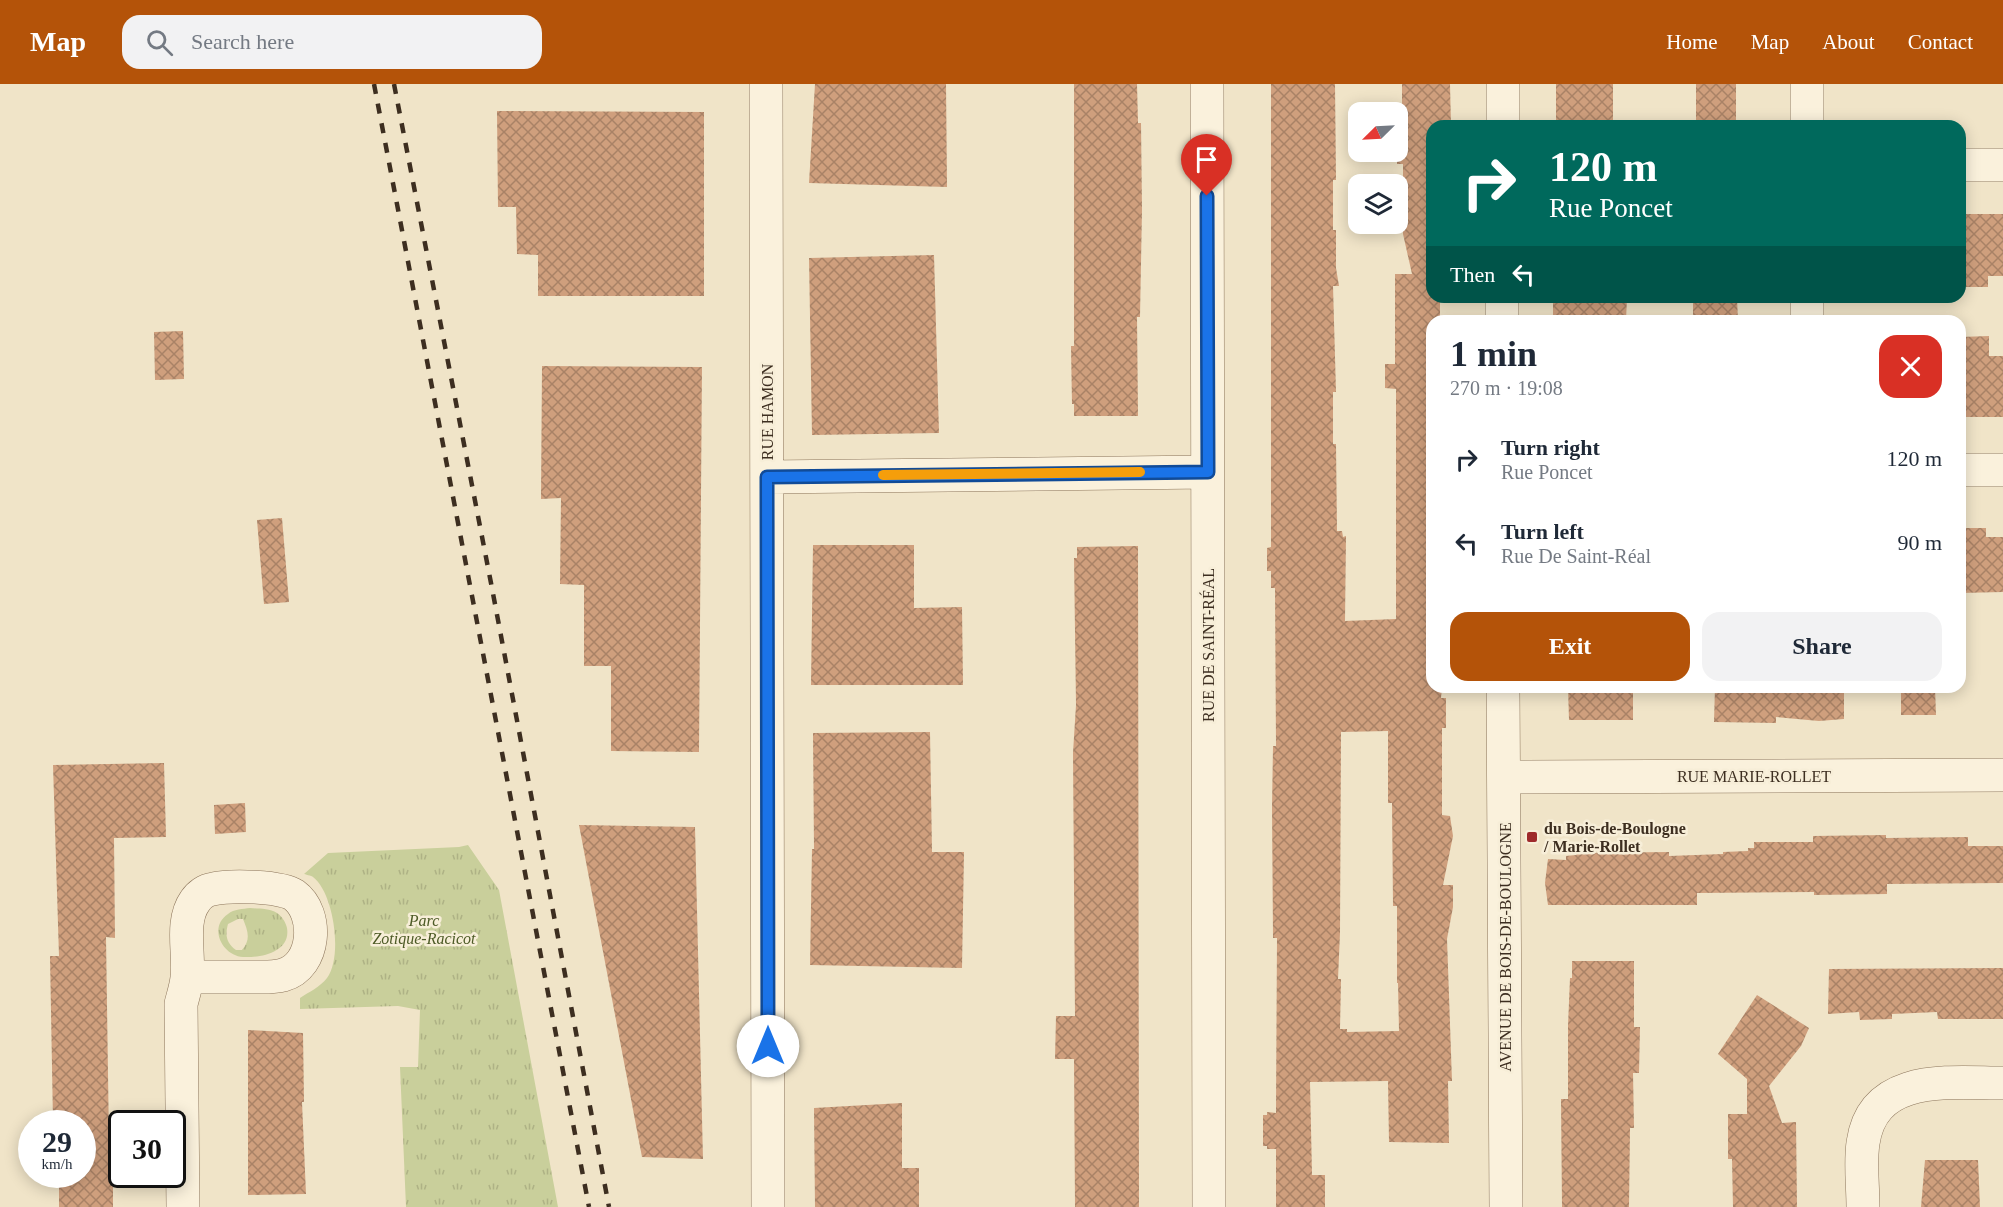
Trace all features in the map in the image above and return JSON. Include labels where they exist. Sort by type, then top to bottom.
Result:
[{"type":"street","name":"RUE HAMON","points":[[766,84],[768,1207]]},
{"type":"street","name":"RUE DE SAINT-RÉAL","points":[[1207,84],[1209,1207]]},
{"type":"street","points":[[1503,84],[1503,120]]},
{"type":"street","points":[[1807,84],[1807,120]]},
{"type":"street","points":[[1966,165],[2003,165]]},
{"type":"street","points":[[1966,470],[2003,470]]},
{"type":"street","points":[[767,477],[1208,472]]},
{"type":"street","name":"AVENUE DE BOIS-DE-BOULOGNE","points":[[1503,693],[1506,1207]]},
{"type":"street","name":"RUE MARIE-ROLLET","points":[[1504,777],[2003,775]]},
{"type":"street","points":[[183,1207],[181,1004],[187,978]]},
{"type":"street","points":[[1863,1207],[1863,1143],[1870,1122],[1883,1104],[1901,1090],[1923,1084],[2003,1083]]},
{"type":"green space","name":"Parc Zotique-Racicot","points":[[468,845],[499,890],[558,1207],[406,1207],[400,1067],[418,1067],[420,1010],[398,1006],[300,1009],[300,998],[318,987],[327,978],[335,956],[331,910],[320,885],[313,877],[304,874],[328,853]]},
{"type":"green space","points":[[247,908],[271,910],[282,918],[287,936],[280,948],[266,955],[243,957],[229,952],[224,946],[218,933],[222,920],[233,911]],"holes":[[[243,919],[248,939],[242,950],[236,950],[228,942],[227,928],[228,924]]]},
{"type":"building","points":[[815,84],[946,84],[947,187],[809,183]]},
{"type":"building","points":[[1074,84],[1137,84],[1138,123],[1141,123],[1142,210],[1140,317],[1137,317],[1138,416],[1074,416],[1071,346],[1074,346]]},
{"type":"building","points":[[1271,84],[1335,84],[1336,180],[1333,180],[1333,230],[1336,230],[1336,268],[1339,286],[1333,286],[1336,392],[1333,392],[1333,444],[1336,444],[1337,531],[1342,531],[1343,537],[1346,536],[1345,621],[1396,619],[1396,389],[1385,388],[1385,364],[1395,364],[1395,274],[1412,274],[1403,234],[1408,234],[1408,174],[1403,174],[1403,164],[1397,164],[1397,162],[1408,162],[1408,102],[1402,102],[1402,84],[1450,84],[1451,120],[1426,120],[1426,303],[1440,303],[1440,315],[1426,315],[1426,693],[1441,693],[1441,698],[1446,698],[1446,728],[1442,728],[1442,815],[1450,816],[1453,836],[1443,885],[1453,885],[1453,907],[1447,939],[1452,1081],[1448,1081],[1449,1143],[1389,1142],[1388,1081],[1310,1082],[1312,1175],[1325,1175],[1325,1207],[1276,1207],[1276,1149],[1267,1149],[1267,1146],[1263,1146],[1263,1115],[1267,1115],[1267,1112],[1276,1113],[1277,938],[1273,938],[1272,807],[1273,746],[1276,746],[1275,588],[1271,588],[1271,571],[1267,571],[1267,548],[1271,547]],"holes":[[[1388,731],[1388,803],[1392,803],[1393,906],[1397,906],[1399,1031],[1347,1032],[1347,1029],[1340,1029],[1341,979],[1338,979],[1341,732]]]},
{"type":"building","points":[[1556,84],[1613,84],[1613,120],[1556,120]]},
{"type":"building","points":[[1696,84],[1736,84],[1736,120],[1696,120]]},
{"type":"building","points":[[497,111],[704,112],[704,296],[538,296],[538,255],[517,254],[516,207],[498,207]]},
{"type":"building","points":[[1966,214],[2003,214],[2003,276],[1988,276],[1988,287],[1966,287]]},
{"type":"building","points":[[934,255],[939,433],[812,435],[809,258]]},
{"type":"building","points":[[1553,303],[1627,303],[1626,315],[1553,315]]},
{"type":"building","points":[[1693,303],[1737,303],[1738,315],[1693,315]]},
{"type":"building","points":[[183,331],[184,379],[155,380],[154,332]]},
{"type":"building","points":[[1989,336],[1989,356],[2003,356],[2003,417],[1966,417],[1966,337]]},
{"type":"building","points":[[542,366],[702,367],[699,752],[611,751],[611,666],[584,666],[584,585],[560,584],[561,498],[541,499]]},
{"type":"building","points":[[282,518],[289,602],[264,604],[257,520]]},
{"type":"building","points":[[1966,528],[1986,528],[1986,537],[2003,537],[2003,592],[1966,593]]},
{"type":"building","points":[[813,545],[914,545],[914,608],[962,607],[963,685],[811,685]]},
{"type":"building","points":[[1138,546],[1139,1207],[1075,1207],[1074,1059],[1055,1059],[1056,1016],[1075,1016],[1074,558],[1077,558],[1077,547]]},
{"type":"building","points":[[1568,693],[1633,693],[1633,720],[1569,720]]},
{"type":"building","points":[[1715,693],[1844,693],[1844,719],[1819,721],[1776,717],[1776,723],[1714,722]]},
{"type":"building","points":[[1901,693],[1935,693],[1936,715],[1901,715]]},
{"type":"building","points":[[930,732],[932,852],[964,852],[962,968],[810,965],[812,849],[814,849],[813,733]]},
{"type":"building","points":[[164,763],[166,837],[114,838],[115,938],[106,937],[108,1188],[113,1188],[113,1207],[59,1207],[59,1188],[96,1188],[96,1110],[53,1110],[50,956],[59,956],[53,765]]},
{"type":"building","points":[[245,803],[246,832],[215,834],[214,805]]},
{"type":"building","points":[[579,825],[695,827],[703,1159],[642,1157]]},
{"type":"building","points":[[1886,835],[1886,838],[1968,837],[1968,846],[2003,846],[2003,883],[1887,884],[1887,894],[1697,893],[1697,905],[1548,905],[1545,883],[1548,859],[1566,860],[1566,856],[1576,855],[1576,853],[1669,852],[1669,856],[1723,854],[1723,852],[1748,851],[1748,848],[1754,848],[1754,842],[1813,842],[1813,836]]},
{"type":"building","points":[[1572,961],[1634,961],[1634,1027],[1640,1027],[1639,1073],[1633,1073],[1634,1128],[1630,1128],[1629,1207],[1562,1207],[1561,1099],[1568,1099],[1568,1026]]},
{"type":"building","points":[[2003,968],[2003,1019],[1938,1019],[1937,1012],[1892,1014],[1892,1019],[1860,1020],[1859,1012],[1828,1014],[1829,969]]},
{"type":"building","points":[[1757,995],[1809,1028],[1801,1046],[1769,1086],[1782,1123],[1796,1122],[1797,1207],[1733,1207],[1732,1159],[1728,1159],[1728,1114],[1747,1114],[1747,1079],[1718,1054]]},
{"type":"building","points":[[248,1030],[303,1033],[304,1102],[302,1102],[306,1194],[248,1195]]},
{"type":"building","points":[[902,1103],[902,1168],[919,1168],[919,1207],[815,1207],[814,1108]]},
{"type":"building","points":[[1925,1160],[1978,1160],[1980,1207],[1921,1207]]},
{"type":"railway","points":[[374,84],[589,1207]]},
{"type":"railway","points":[[394,84],[609,1207]]},
{"type":"slow traffic","points":[[883,475],[1140,472]]},
{"type":"place","name":"du Bois-de-Boulogne / Marie-Rollet","points":[[1532,837]]},
{"type":"route","points":[[768,1046],[767,477],[1208,472],[1207,196]]}]
